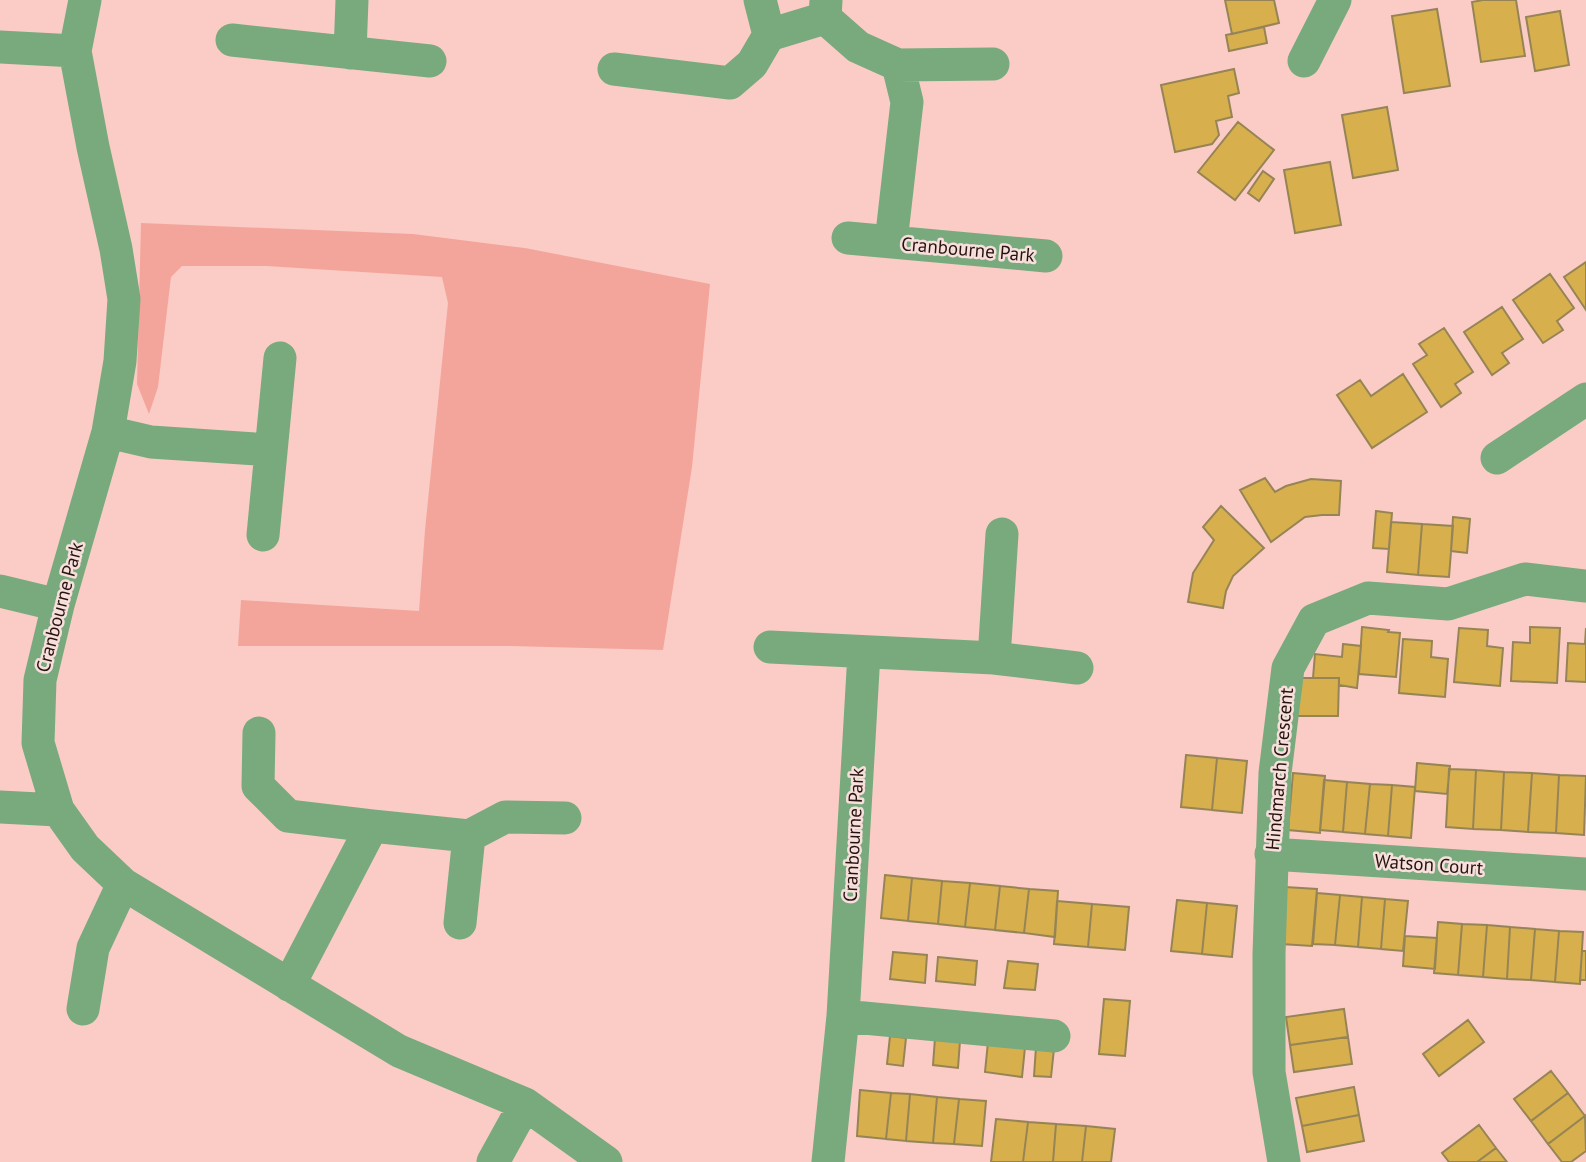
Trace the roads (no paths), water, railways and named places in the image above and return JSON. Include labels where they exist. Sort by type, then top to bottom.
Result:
[{"type":"street","name":"Cranbourne Park","points":[[85,0],[75,51],[93,147],[117,249],[124,299],[120,360],[108,432],[58,605],[40,680],[38,743],[58,810],[85,848],[123,884],[399,1051],[525,1104],[606,1162]]},
{"type":"street","points":[[349,53],[352,0]]},
{"type":"street","points":[[760,0],[769,35]]},
{"type":"street","points":[[1304,61],[1335,0]]},
{"type":"street","points":[[614,69],[730,83],[752,64],[769,35],[825,9],[858,47],[898,65],[993,64]]},
{"type":"street","points":[[232,40],[430,61]]},
{"type":"street","points":[[0,47],[75,51]]},
{"type":"street","name":"Cranbourne Park","points":[[891,242],[907,102],[898,65]]},
{"type":"street","name":"Cranbourne Park","points":[[848,238],[1046,256]]},
{"type":"street","points":[[263,535],[280,358]]},
{"type":"street","points":[[1497,458],[1586,399]]},
{"type":"street","points":[[108,432],[151,442],[270,450]]},
{"type":"street","points":[[994,658],[1002,534]]},
{"type":"street","name":"Hindmarch Crescent","points":[[1284,1162],[1269,1072],[1271,854],[1275,773],[1288,668],[1314,620],[1368,598],[1448,604],[1525,579],[1586,586]]},
{"type":"street","points":[[0,591],[58,605]]},
{"type":"street","points":[[770,648],[994,658],[1077,668]]},
{"type":"street","name":"Cranbourne Park","points":[[828,1162],[843,1016],[864,653]]},
{"type":"street","points":[[259,733],[258,786],[288,816],[469,836],[505,817],[565,818]]},
{"type":"street","points":[[0,807],[58,810]]},
{"type":"street","points":[[289,985],[372,826]]},
{"type":"street","points":[[460,923],[469,836]]},
{"type":"street","name":"Watson Court","points":[[1271,854],[1586,874]]},
{"type":"street","points":[[83,1009],[93,948],[123,884]]},
{"type":"street","points":[[843,1016],[1054,1036]]},
{"type":"street","points":[[493,1162],[525,1104]]}]
